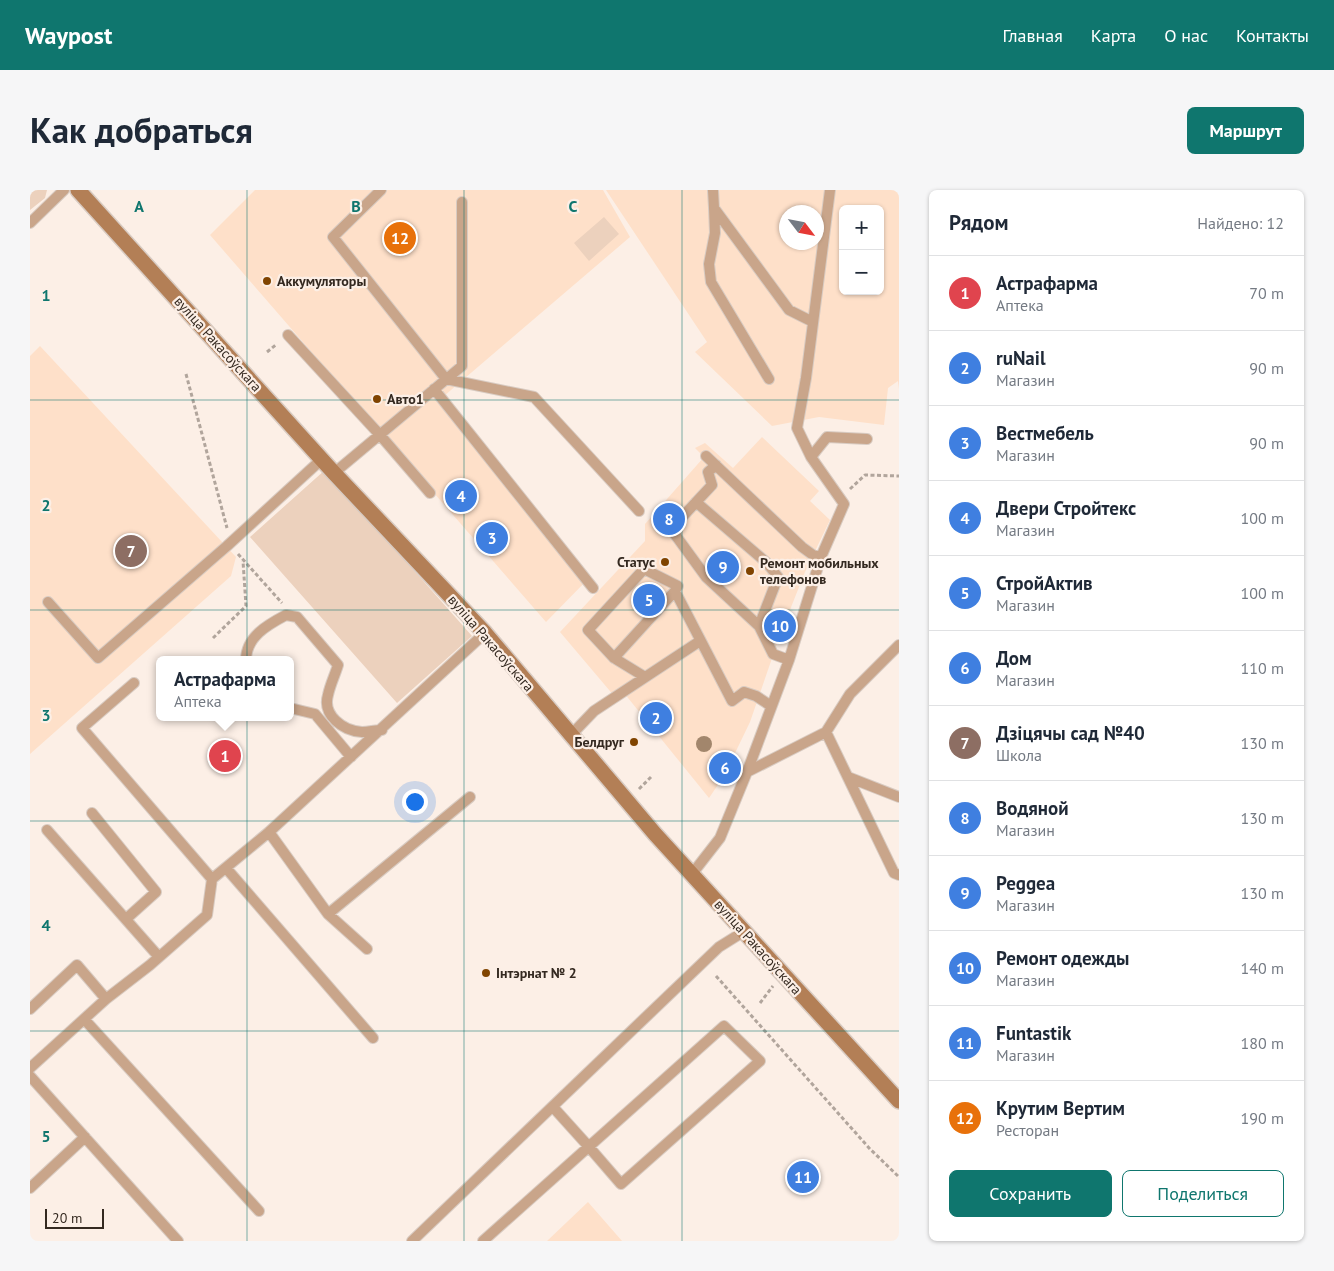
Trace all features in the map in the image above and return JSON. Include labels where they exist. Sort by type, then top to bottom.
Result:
[{"type":"main road","name":"вуліца Ракасоўскага","points":[[78,190],[322,460],[485,633],[571,735],[743,932],[899,1101]]},
{"type":"lane","points":[[30,223],[64,190]]},
{"type":"lane","points":[[381,190],[333,237],[446,379],[534,397],[639,511]]},
{"type":"lane","points":[[713,190],[715,233],[709,264],[711,282],[769,379]]},
{"type":"lane","points":[[692,874],[720,838],[789,660],[821,557],[844,504],[811,457],[797,428],[830,190]]},
{"type":"lane","points":[[334,473],[462,366],[462,202]]},
{"type":"lane","points":[[714,208],[789,310],[813,322]]},
{"type":"lane","points":[[288,335],[380,435],[430,493]]},
{"type":"lane","points":[[434,389],[593,588]]},
{"type":"lane","points":[[811,457],[827,437],[867,439]]},
{"type":"lane","points":[[706,456],[802,548],[821,557]]},
{"type":"lane","points":[[48,602],[98,658],[322,460]]},
{"type":"lane","points":[[716,465],[708,472],[712,485],[671,529],[706,577],[759,626],[773,654],[789,660]]},
{"type":"lane","points":[[696,502],[767,563],[778,578],[759,626]]},
{"type":"lane","points":[[614,658],[678,586],[644,569],[588,630],[614,658],[645,677]]},
{"type":"lane","points":[[675,591],[732,701],[744,692],[756,696],[771,706]]},
{"type":"lane","points":[[246,656],[246,649],[255,636],[286,615],[297,617],[338,665],[327,695],[326,708],[335,721],[348,729],[361,732],[382,730]]},
{"type":"lane","points":[[30,1068],[106,999],[207,915],[212,879],[269,832],[382,730],[485,633]]},
{"type":"lane","points":[[571,735],[594,712],[700,641]]},
{"type":"lane","points":[[747,772],[826,732],[850,694],[899,645]]},
{"type":"lane","points":[[134,683],[82,728],[212,879]]},
{"type":"lane","points":[[294,709],[315,714],[351,757]]},
{"type":"lane","points":[[826,732],[894,873],[899,875]]},
{"type":"lane","points":[[848,776],[899,797]]},
{"type":"lane","points":[[328,914],[470,797]]},
{"type":"lane","points":[[92,813],[156,892],[126,919]]},
{"type":"lane","points":[[47,830],[158,957]]},
{"type":"lane","points":[[269,832],[328,914],[367,949]]},
{"type":"lane","points":[[226,868],[373,1038]]},
{"type":"lane","points":[[412,1241],[719,947],[743,932]]},
{"type":"lane","points":[[30,1009],[77,965],[106,999]]},
{"type":"lane","points":[[84,1019],[259,1211]]},
{"type":"lane","points":[[483,1241],[588,1147],[724,1026],[760,1061],[621,1184],[588,1147],[553,1107]]},
{"type":"lane","points":[[30,1076],[178,1241]]},
{"type":"lane","points":[[30,1188],[85,1137]]},
{"type":"path","points":[[186,374],[230,542],[243,560],[281,599],[286,615]]},
{"type":"path","points":[[844,504],[848,490],[865,475],[899,476]]},
{"type":"path","points":[[213,638],[246,606],[243,560]]},
{"type":"path","points":[[716,976],[870,1148],[899,1177]]},
{"type":"shaded area","points":[[30,190],[47,190],[45,198],[30,210]]},
{"type":"shaded area","points":[[255,190],[603,190],[630,237],[437,402],[590,577],[546,622],[210,235]]},
{"type":"shaded area","points":[[606,190],[899,190],[899,389],[898,381],[888,388],[884,425],[819,417],[772,426],[695,352],[707,342]]},
{"type":"shaded area","points":[[604,217],[619,234],[589,261],[574,243]]},
{"type":"shaded area","points":[[40,346],[236,557],[231,576],[30,754],[30,356]]},
{"type":"shaded area","points":[[762,437],[819,491],[810,501],[830,520],[805,572],[780,635],[750,722],[724,776],[709,798],[624,693],[615,697],[560,632],[645,541],[645,524],[704,457],[695,448],[705,443],[733,468]]},
{"type":"shaded area","points":[[325,470],[472,636],[397,703],[250,537]]},
{"type":"shaded area","points":[[588,1202],[622,1241],[547,1241]]},
{"type":"place","name":"Крутим Вертим","points":[[400,238]]},
{"type":"place","name":"Аккумуляторы","points":[[267,281]]},
{"type":"place","name":"Авто1","points":[[377,399]]},
{"type":"place","name":"Двери Стройтекс","points":[[461,496]]},
{"type":"place","name":"Водяной","points":[[669,519]]},
{"type":"place","name":"Вестмебель","points":[[492,538]]},
{"type":"place","name":"Дзіцячы сад №40","points":[[131,551]]},
{"type":"place","name":"Статус","points":[[665,562]]},
{"type":"place","name":"Peggea","points":[[723,567]]},
{"type":"place","name":"Ремонт мобильных телефонов","points":[[750,571]]},
{"type":"place","name":"СтройАктив","points":[[649,600]]},
{"type":"place","name":"Ремонт одежды","points":[[780,626]]},
{"type":"place","name":"ruNail","points":[[656,718]]},
{"type":"place","name":"Белдруг","points":[[634,742]]},
{"type":"place","name":"Астрафарма","points":[[225,756]]},
{"type":"place","name":"Дом","points":[[725,768]]},
{"type":"place","name":"Інтэрнат № 2","points":[[486,973]]},
{"type":"place","name":"Funtastik","points":[[803,1177]]}]
